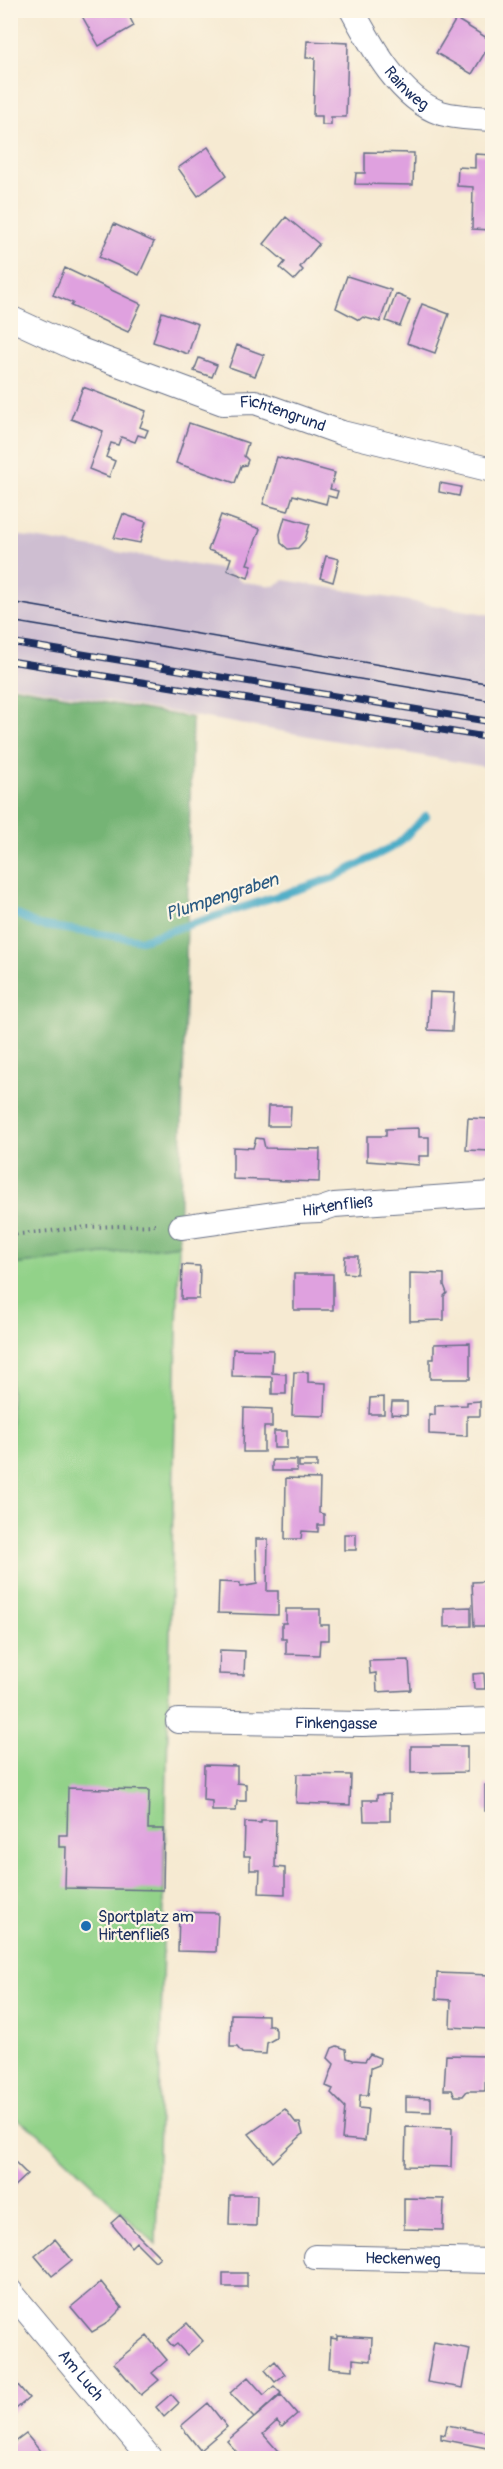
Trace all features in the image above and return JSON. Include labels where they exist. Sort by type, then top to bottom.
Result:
[{"type":"street","name":"Rainweg","points":[[352,10],[380,62],[396,76],[410,97],[438,112],[452,116],[492,119]]},
{"type":"street","name":"Fichtengrund","points":[[10,318],[75,348],[223,403],[255,402],[342,433],[492,470]]},
{"type":"street","name":"Hirtenfließ","points":[[181,1227],[319,1210],[334,1205],[492,1194]]},
{"type":"street","name":"Finkengasse","points":[[178,1721],[362,1724],[492,1719]]},
{"type":"street","name":"Heckenweg","points":[[315,2257],[492,2261]]},
{"type":"street","name":"Am Luch","points":[[10,2291],[150,2458]]},
{"type":"path","points":[[10,1235],[89,1227],[181,1227]]},
{"type":"shaded area","points":[[10,534],[226,570],[243,582],[274,586],[284,580],[492,615],[492,768],[11,684]]},
{"type":"green space","points":[[10,686],[192,718],[179,1245],[11,1265]]},
{"type":"green space","name":"Sportplatz am Hirtenfließ","points":[[179,1245],[156,2245],[38,2133],[11,2115],[11,1265]]},
{"type":"building","points":[[91,10],[126,10],[134,26],[99,46],[82,16]]},
{"type":"building","points":[[456,19],[492,41],[472,74],[436,53]]},
{"type":"building","points":[[307,41],[348,43],[346,117],[331,117],[331,125],[322,125],[322,116],[313,116],[315,58],[306,58]]},
{"type":"building","points":[[208,147],[227,175],[198,196],[178,168]]},
{"type":"building","points":[[365,152],[414,153],[413,185],[355,184],[356,173],[365,173]]},
{"type":"building","points":[[475,154],[492,155],[492,230],[472,229],[473,187],[457,186],[458,167],[475,168]]},
{"type":"building","points":[[286,217],[319,244],[300,267],[303,270],[294,280],[280,268],[285,262],[264,244]]},
{"type":"building","points":[[114,224],[154,242],[139,275],[99,257]]},
{"type":"building","points":[[65,268],[141,304],[128,332],[71,306],[73,303],[53,295]]},
{"type":"building","points":[[347,276],[391,290],[380,322],[363,317],[359,320],[336,308]]},
{"type":"building","points":[[396,294],[410,300],[400,326],[386,321]]},
{"type":"building","points":[[422,304],[449,314],[435,353],[407,343]]},
{"type":"building","points":[[162,312],[198,324],[188,354],[153,342]]},
{"type":"building","points":[[237,345],[264,355],[255,376],[229,367]]},
{"type":"building","points":[[199,358],[217,365],[212,377],[194,371]]},
{"type":"building","points":[[83,387],[146,411],[140,427],[148,430],[145,437],[138,435],[135,442],[121,437],[118,445],[111,443],[106,457],[115,461],[109,477],[89,469],[103,431],[71,419]]},
{"type":"building","points":[[189,423],[248,443],[244,456],[248,460],[246,465],[241,466],[235,483],[176,463]]},
{"type":"building","points":[[277,457],[335,473],[330,489],[338,491],[336,498],[328,496],[326,504],[293,495],[288,511],[263,504]]},
{"type":"building","points":[[440,483],[461,487],[459,496],[439,492]]},
{"type":"building","points":[[489,507],[492,508],[492,522],[486,520]]},
{"type":"building","points":[[123,514],[146,522],[140,543],[114,538]]},
{"type":"building","points":[[221,515],[260,529],[247,564],[252,565],[248,578],[227,570],[231,558],[208,550]]},
{"type":"building","points":[[285,517],[310,524],[305,540],[298,548],[288,549],[281,543],[280,534]]},
{"type":"building","points":[[326,556],[339,559],[333,582],[320,578]]},
{"type":"building","points":[[430,992],[454,993],[452,1031],[428,1030]]},
{"type":"building","points":[[268,1106],[291,1106],[290,1126],[267,1126]]},
{"type":"building","points":[[468,1118],[492,1119],[492,1151],[466,1150]]},
{"type":"building","points":[[419,1128],[419,1137],[429,1137],[429,1156],[419,1156],[419,1165],[367,1161],[367,1136],[386,1136],[386,1129]]},
{"type":"building","points":[[256,1138],[263,1139],[265,1148],[320,1149],[319,1182],[233,1179],[233,1147],[253,1148]]},
{"type":"building","points":[[345,1256],[358,1256],[357,1274],[344,1273]]},
{"type":"building","points":[[182,1265],[200,1266],[199,1299],[181,1299]]},
{"type":"building","points":[[410,1273],[444,1274],[447,1293],[444,1296],[444,1320],[410,1321]]},
{"type":"building","points":[[294,1274],[333,1274],[333,1310],[294,1310]]},
{"type":"building","points":[[470,1343],[470,1379],[430,1379],[430,1359],[434,1359],[434,1344]]},
{"type":"building","points":[[233,1349],[273,1350],[272,1373],[286,1374],[286,1394],[272,1394],[272,1377],[232,1376]]},
{"type":"building","points":[[294,1372],[308,1372],[308,1382],[326,1383],[325,1416],[292,1415]]},
{"type":"building","points":[[384,1397],[384,1414],[369,1414],[370,1398]]},
{"type":"building","points":[[480,1401],[480,1416],[467,1416],[467,1436],[429,1434],[429,1414],[435,1415],[435,1406],[467,1405],[467,1402]]},
{"type":"building","points":[[392,1402],[407,1402],[407,1415],[391,1414]]},
{"type":"building","points":[[244,1408],[272,1409],[272,1427],[264,1427],[264,1452],[243,1452]]},
{"type":"building","points":[[274,1431],[287,1431],[287,1448],[274,1448]]},
{"type":"building","points":[[272,1460],[297,1460],[297,1471],[272,1471]]},
{"type":"building","points":[[299,1461],[317,1461],[317,1467],[299,1467]]},
{"type":"building","points":[[286,1478],[320,1479],[319,1513],[324,1514],[324,1525],[318,1525],[318,1532],[302,1531],[301,1539],[285,1539]]},
{"type":"building","points":[[344,1534],[356,1534],[356,1550],[344,1550]]},
{"type":"building","points":[[256,1539],[268,1539],[267,1591],[278,1591],[278,1615],[218,1613],[219,1582],[240,1583],[240,1587],[257,1584]]},
{"type":"building","points":[[492,1581],[492,1626],[474,1626],[472,1582]]},
{"type":"building","points":[[471,1607],[471,1626],[444,1627],[444,1608]]},
{"type":"building","points":[[286,1609],[320,1609],[320,1625],[329,1625],[329,1640],[320,1640],[319,1655],[286,1654],[286,1639],[282,1639],[282,1623],[286,1623]]},
{"type":"building","points":[[220,1650],[245,1651],[244,1675],[219,1674]]},
{"type":"building","points":[[409,1660],[411,1690],[377,1692],[376,1673],[370,1674],[369,1661]]},
{"type":"building","points":[[484,1673],[485,1689],[474,1689],[473,1674]]},
{"type":"building","points":[[411,1746],[467,1746],[467,1772],[411,1773]]},
{"type":"building","points":[[204,1765],[237,1766],[237,1783],[246,1784],[246,1801],[237,1801],[236,1811],[212,1811],[212,1801],[203,1800]]},
{"type":"building","points":[[297,1774],[351,1775],[350,1805],[296,1803]]},
{"type":"building","points":[[485,1785],[492,1785],[492,1811],[485,1811]]},
{"type":"building","points":[[68,1788],[149,1790],[148,1829],[164,1829],[163,1890],[65,1888],[66,1847],[59,1847],[59,1835],[67,1835]]},
{"type":"building","points":[[390,1794],[390,1821],[364,1821],[363,1800],[377,1800],[377,1795]]},
{"type":"building","points":[[261,1820],[276,1820],[275,1867],[285,1868],[285,1894],[259,1893],[260,1870],[250,1870],[250,1856],[244,1856],[245,1822],[261,1823]]},
{"type":"building","points":[[179,1912],[218,1913],[216,1952],[178,1951]]},
{"type":"building","points":[[437,1973],[490,1975],[489,2029],[450,2027],[451,2000],[436,1999]]},
{"type":"building","points":[[231,2014],[268,2015],[268,2025],[272,2025],[276,2030],[276,2038],[267,2043],[266,2054],[242,2053],[237,2047],[230,2047]]},
{"type":"building","points":[[337,2046],[346,2049],[347,2058],[353,2060],[365,2061],[370,2054],[380,2058],[379,2065],[371,2068],[368,2095],[360,2095],[359,2108],[368,2109],[365,2141],[342,2139],[345,2107],[331,2093],[333,2089],[326,2086],[334,2064],[328,2058],[332,2048]]},
{"type":"building","points":[[446,2055],[486,2056],[485,2091],[467,2091],[463,2096],[455,2096],[452,2090],[444,2090]]},
{"type":"building","points":[[406,2097],[431,2098],[431,2112],[406,2111]]},
{"type":"building","points":[[285,2109],[296,2123],[300,2123],[303,2134],[273,2162],[249,2134]]},
{"type":"building","points":[[406,2127],[452,2128],[451,2167],[405,2166]]},
{"type":"building","points":[[10,2157],[27,2174],[10,2190]]},
{"type":"building","points":[[230,2195],[257,2195],[256,2226],[229,2225]]},
{"type":"building","points":[[404,2198],[444,2199],[443,2230],[404,2229]]},
{"type":"building","points":[[120,2215],[160,2257],[155,2261],[136,2242],[131,2247],[111,2223]]},
{"type":"building","points":[[55,2239],[72,2260],[52,2276],[35,2256]]},
{"type":"building","points":[[223,2273],[247,2273],[247,2287],[223,2287]]},
{"type":"building","points":[[101,2282],[122,2308],[106,2324],[92,2332],[71,2307]]},
{"type":"building","points":[[187,2323],[203,2341],[187,2355],[177,2344],[173,2347],[167,2340]]},
{"type":"building","points":[[147,2336],[167,2360],[152,2373],[159,2380],[141,2395],[114,2363]]},
{"type":"building","points":[[337,2336],[372,2338],[371,2361],[353,2359],[353,2370],[329,2368],[331,2338],[337,2339]]},
{"type":"building","points":[[434,2342],[470,2349],[463,2388],[427,2382]]},
{"type":"building","points":[[275,2361],[285,2374],[275,2382],[265,2370]]},
{"type":"building","points":[[10,2376],[29,2398],[10,2414]]},
{"type":"building","points":[[248,2377],[264,2395],[274,2386],[281,2393],[254,2418],[230,2393]]},
{"type":"building","points":[[171,2394],[179,2403],[164,2417],[156,2407]]},
{"type":"building","points":[[281,2395],[297,2414],[282,2427],[277,2421],[263,2434],[284,2458],[242,2458],[227,2441]]},
{"type":"building","points":[[208,2403],[227,2427],[200,2450],[181,2426]]},
{"type":"building","points":[[447,2425],[490,2433],[487,2448],[441,2439],[441,2434],[445,2435]]},
{"type":"building","points":[[26,2434],[46,2458],[10,2458],[10,2446]]},
{"type":"waterway","name":"Plumpengraben","points":[[10,911],[38,925],[142,940],[333,878],[398,844],[426,816]]},
{"type":"tram line","points":[[10,602],[492,684]]},
{"type":"tram line","points":[[10,621],[492,701]]},
{"type":"railway","points":[[10,642],[492,722]]},
{"type":"railway","points":[[10,661],[492,738]]},
{"type":"place","name":"Sportplatz am Hirtenfließ","points":[[86,1926]]}]
